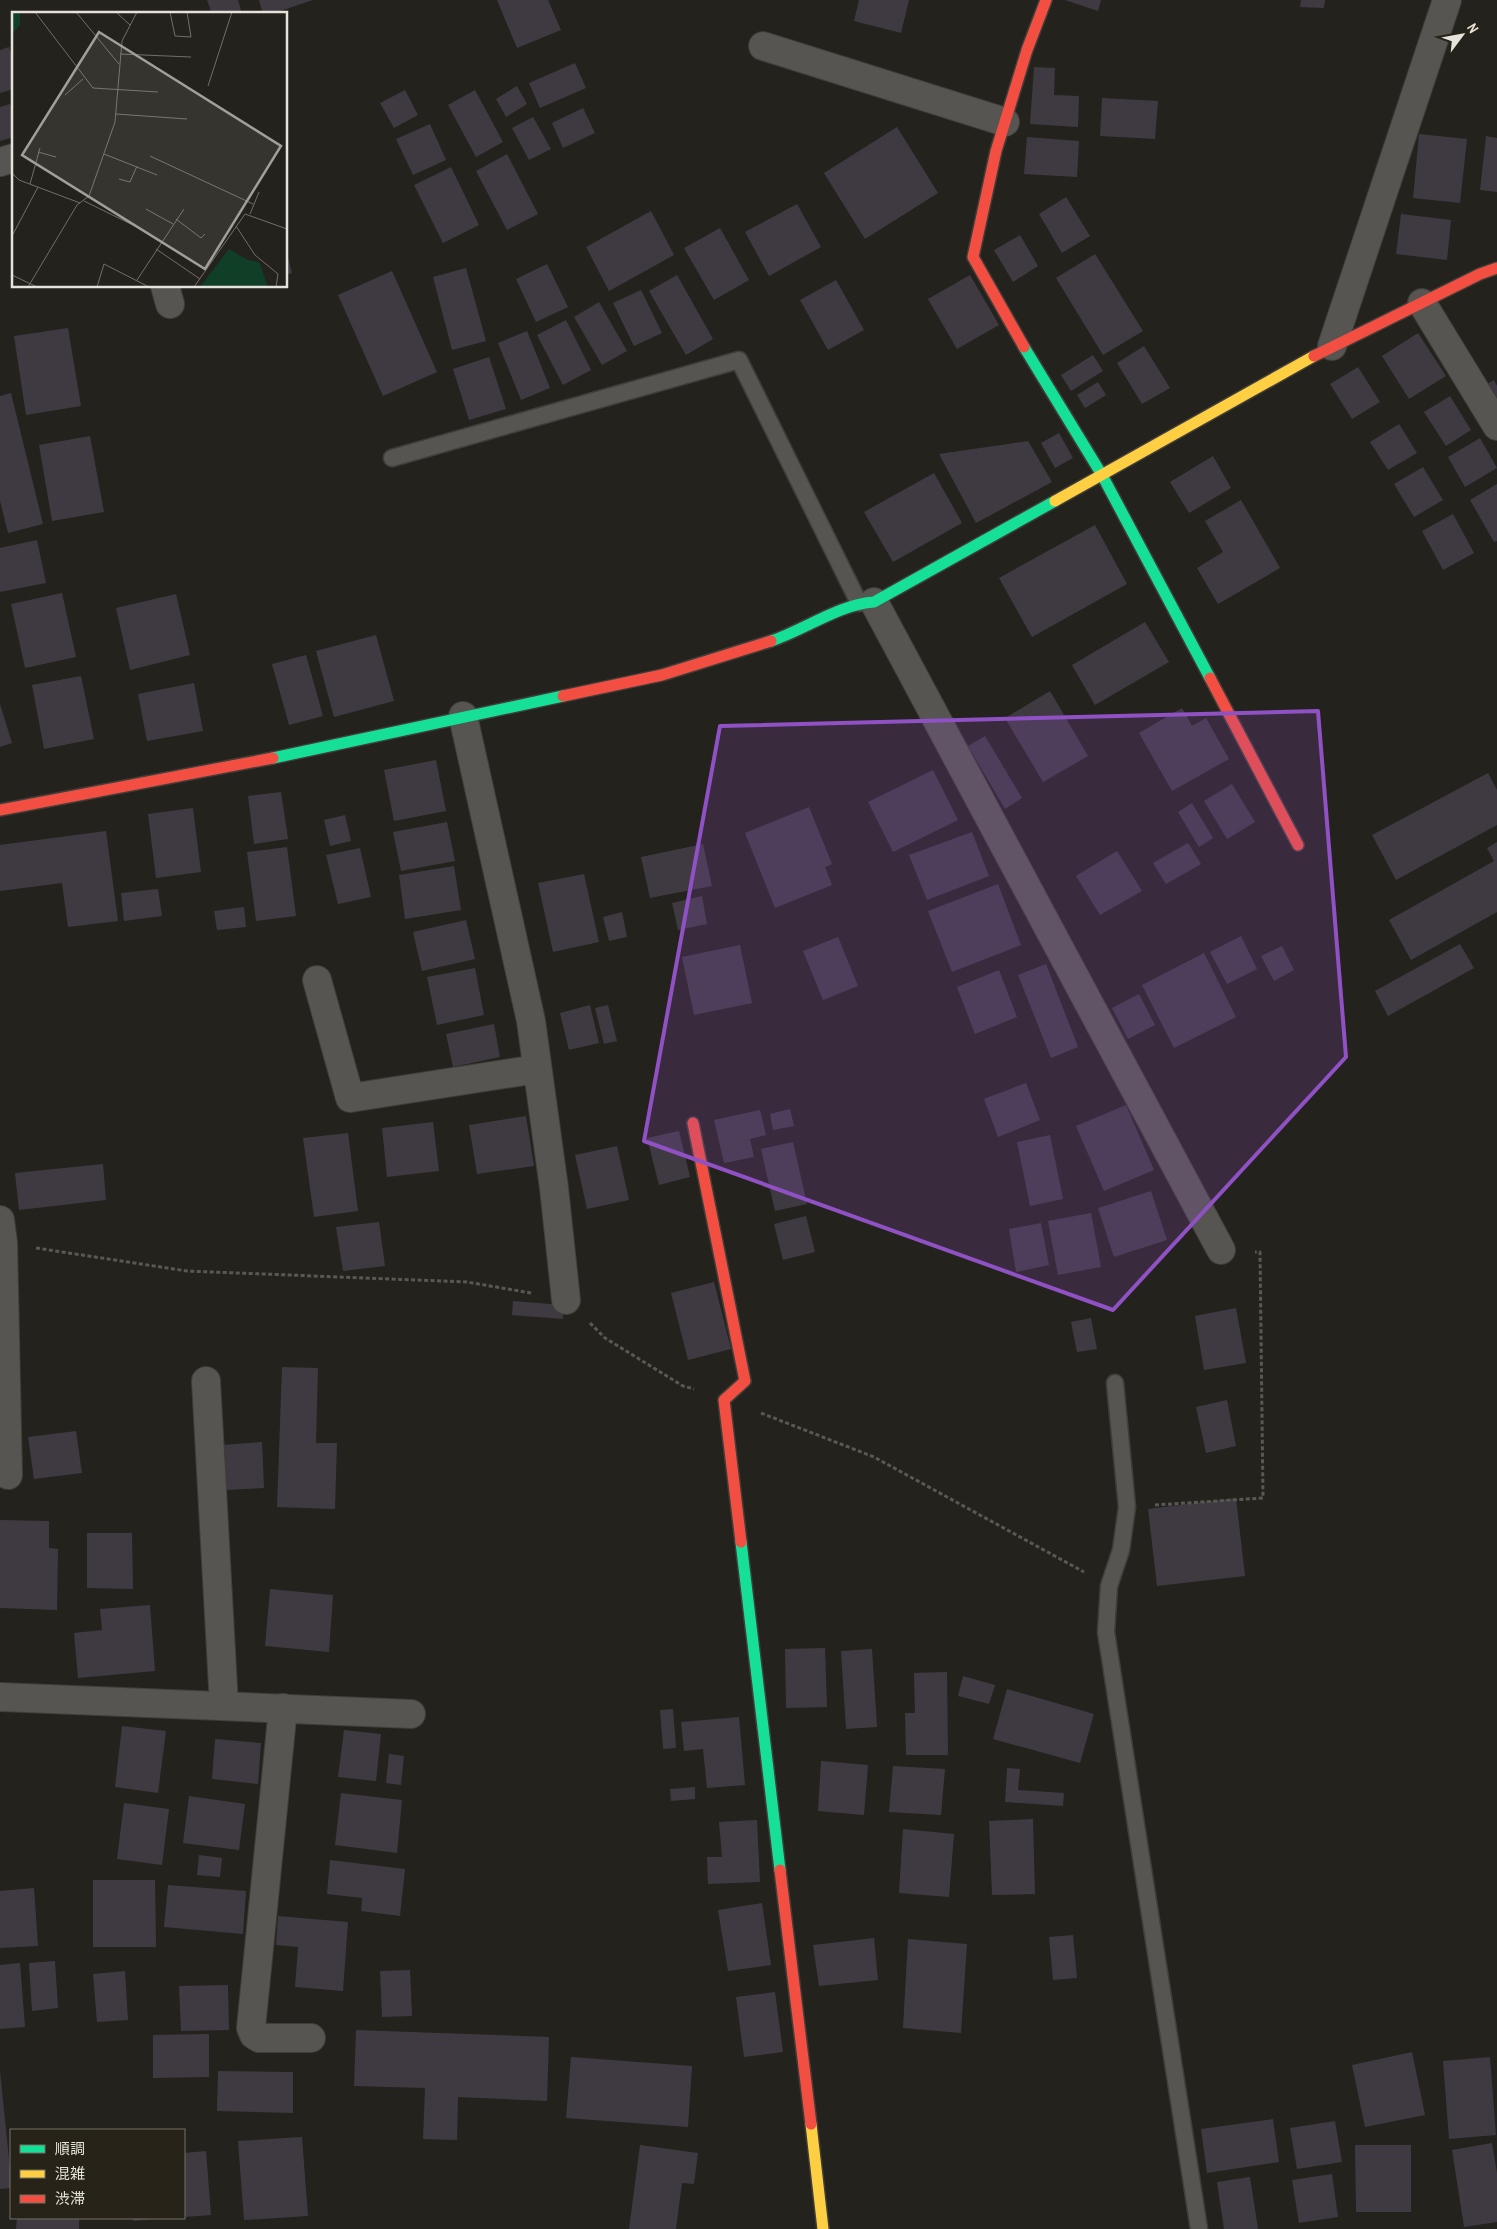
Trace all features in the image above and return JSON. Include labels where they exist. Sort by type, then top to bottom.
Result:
[{"type":"street","points":[[1046,0],[1027,50],[1004,122],[972,257],[1002,311],[1102,475],[1298,845]]},
{"type":"street","points":[[1332,346],[1447,0]]},
{"type":"street","points":[[763,46],[1004,122]]},
{"type":"street","points":[[0,810],[286,756],[463,716],[662,675],[792,634],[867,602],[1102,475],[1332,346],[1480,274],[1497,268]]},
{"type":"street","points":[[1422,303],[1497,426]]},
{"type":"street","points":[[867,602],[1221,1250]]},
{"type":"street","points":[[463,716],[531,1022],[554,1188],[566,1300]]},
{"type":"street","points":[[317,980],[350,1098],[537,1069]]},
{"type":"street","points":[[693,1123],[745,1381],[724,1400],[823,2229]]},
{"type":"street","points":[[1,1235],[8,1475]]},
{"type":"street","points":[[206,1381],[224,1705]]},
{"type":"street","points":[[0,1697],[412,1714]]},
{"type":"street","points":[[283,1708],[251,2028],[254,2035],[259,2038],[311,2038]]},
{"type":"lane","points":[[392,458],[738,360],[867,602]]},
{"type":"lane","points":[[1114,1383],[1127,1507],[1122,1550],[1109,1586],[1106,1632],[1199,2229]]},
{"type":"path","points":[[1,1235],[187,1271],[467,1282],[566,1300],[605,1338],[683,1386],[874,1457],[1109,1586]]},
{"type":"path","points":[[1127,1507],[1263,1498],[1260,1252],[1221,1250]]},
{"type":"highlighted area","points":[[1318,711],[1346,1057],[1113,1310],[644,1141],[720,726]]},
{"type":"building","points":[[207,0],[238,0],[241,12],[211,12]]},
{"type":"building","points":[[259,0],[313,0],[277,12],[262,12]]},
{"type":"building","points":[[497,0],[548,0],[561,30],[517,48]]},
{"type":"building","points":[[859,0],[909,0],[901,33],[854,21]]},
{"type":"building","points":[[1065,0],[1101,0],[1098,11]]},
{"type":"building","points":[[1301,0],[1325,0],[1324,8],[1300,7]]},
{"type":"building","points":[[9,47],[12,56],[12,90],[0,93],[0,50]]},
{"type":"building","points":[[575,63],[586,88],[540,108],[529,83]]},
{"type":"building","points":[[1034,67],[1055,68],[1054,95],[1079,96],[1078,127],[1030,124]]},
{"type":"building","points":[[517,86],[527,104],[506,117],[496,99]]},
{"type":"building","points":[[405,90],[418,115],[394,128],[380,103]]},
{"type":"building","points":[[475,90],[503,142],[476,157],[448,105]]},
{"type":"building","points":[[1102,98],[1158,101],[1155,139],[1100,136]]},
{"type":"building","points":[[10,104],[12,110],[12,138],[0,141],[0,107]]},
{"type":"building","points":[[583,108],[595,133],[563,148],[552,123]]},
{"type":"building","points":[[533,117],[551,149],[529,160],[512,128]]},
{"type":"building","points":[[430,124],[446,160],[413,175],[396,139]]},
{"type":"building","points":[[897,127],[938,193],[865,239],[824,173]]},
{"type":"building","points":[[1419,134],[1467,139],[1460,203],[1413,198]]},
{"type":"building","points":[[1486,136],[1497,138],[1497,192],[1480,190]]},
{"type":"building","points":[[1027,137],[1079,141],[1077,177],[1024,174]]},
{"type":"building","points":[[507,154],[538,214],[507,230],[476,171]]},
{"type":"building","points":[[451,167],[479,225],[443,243],[414,185]]},
{"type":"building","points":[[1066,197],[1090,236],[1062,253],[1039,214]]},
{"type":"building","points":[[797,204],[821,247],[769,276],[745,232]]},
{"type":"building","points":[[651,211],[674,255],[609,291],[586,247]]},
{"type":"building","points":[[1401,214],[1451,220],[1447,260],[1396,254]]},
{"type":"building","points":[[720,228],[749,280],[714,300],[684,248]]},
{"type":"building","points":[[1020,235],[1038,266],[1013,282],[994,250]]},
{"type":"building","points":[[1095,254],[1143,331],[1103,355],[1056,278]]},
{"type":"building","points":[[288,257],[292,273],[288,274]]},
{"type":"building","points":[[547,264],[568,307],[536,322],[516,279]]},
{"type":"building","points":[[466,268],[486,341],[452,350],[433,277]]},
{"type":"building","points":[[392,271],[437,372],[383,396],[338,295]]},
{"type":"building","points":[[677,275],[713,339],[686,355],[649,291]]},
{"type":"building","points":[[970,275],[999,325],[957,349],[928,299]]},
{"type":"building","points":[[836,280],[864,330],[828,350],[800,300]]},
{"type":"building","points":[[641,290],[662,333],[634,346],[613,303]]},
{"type":"building","points":[[599,302],[627,351],[602,365],[574,317]]},
{"type":"building","points":[[566,320],[591,370],[563,385],[537,335]]},
{"type":"building","points":[[68,328],[81,406],[26,415],[14,336]]},
{"type":"building","points":[[527,331],[550,388],[521,400],[498,343]]},
{"type":"building","points":[[1418,333],[1446,376],[1409,399],[1382,356]]},
{"type":"building","points":[[1144,346],[1170,388],[1142,404],[1117,363]]},
{"type":"building","points":[[1093,355],[1103,371],[1071,391],[1061,375]]},
{"type":"building","points":[[489,357],[506,409],[469,420],[453,369]]},
{"type":"building","points":[[1358,367],[1380,402],[1352,419],[1330,384]]},
{"type":"building","points":[[1494,380],[1497,386],[1497,411],[1482,387]]},
{"type":"building","points":[[1098,382],[1106,395],[1085,408],[1077,395]]},
{"type":"building","points":[[11,393],[43,524],[8,533],[0,501],[0,396]]},
{"type":"building","points":[[1450,396],[1471,430],[1446,446],[1424,412]]},
{"type":"building","points":[[1399,424],[1417,453],[1388,470],[1370,442]]},
{"type":"building","points":[[1059,433],[1073,458],[1055,468],[1041,443]]},
{"type":"building","points":[[90,436],[104,512],[52,521],[39,445]]},
{"type":"building","points":[[1480,438],[1497,468],[1465,487],[1448,457]]},
{"type":"building","points":[[1028,441],[1052,482],[976,523],[939,454]]},
{"type":"building","points":[[1213,456],[1231,488],[1189,513],[1170,482]]},
{"type":"building","points":[[1423,467],[1443,500],[1414,517],[1394,484]]},
{"type":"building","points":[[934,473],[962,523],[893,562],[864,512]]},
{"type":"building","points":[[1497,484],[1497,541],[1494,542],[1470,500]]},
{"type":"building","points":[[1241,500],[1280,568],[1218,604],[1197,568],[1223,552],[1205,521]]},
{"type":"building","points":[[1453,514],[1474,553],[1443,570],[1422,531]]},
{"type":"building","points":[[1095,525],[1127,584],[1032,637],[999,578]]},
{"type":"building","points":[[37,540],[46,583],[0,592],[0,548]]},
{"type":"building","points":[[62,593],[76,657],[25,668],[11,604]]},
{"type":"building","points":[[176,594],[190,655],[130,670],[116,608]]},
{"type":"building","points":[[1145,622],[1169,662],[1095,705],[1072,665]]},
{"type":"building","points":[[376,635],[394,701],[334,717],[316,651]]},
{"type":"building","points":[[306,655],[323,716],[289,725],[272,664]]},
{"type":"building","points":[[81,676],[94,739],[44,749],[32,685]]},
{"type":"building","points":[[194,683],[203,731],[147,741],[138,694]]},
{"type":"building","points":[[1050,691],[1088,756],[1043,782],[1005,718]]},
{"type":"building","points":[[0,704],[12,743],[0,747]]},
{"type":"building","points":[[1182,708],[1192,726],[1206,718],[1229,759],[1172,791],[1139,733]]},
{"type":"building","points":[[985,736],[1022,798],[1005,809],[968,746]]},
{"type":"building","points":[[436,760],[446,811],[394,821],[384,770]]},
{"type":"building","points":[[933,770],[958,820],[893,852],[868,802]]},
{"type":"building","points":[[1488,773],[1497,790],[1497,825],[1396,880],[1372,835]]},
{"type":"building","points":[[1232,784],[1255,822],[1227,839],[1204,801]]},
{"type":"building","points":[[281,792],[288,839],[254,844],[248,796]]},
{"type":"building","points":[[1192,803],[1213,838],[1199,847],[1178,812]]},
{"type":"building","points":[[809,807],[832,864],[825,867],[832,885],[775,908],[745,833]]},
{"type":"building","points":[[193,808],[201,872],[156,878],[148,814]]},
{"type":"building","points":[[345,815],[351,841],[330,846],[324,820]]},
{"type":"building","points":[[447,822],[455,861],[401,871],[393,832]]},
{"type":"building","points":[[106,831],[118,921],[68,927],[62,883],[0,891],[0,845]]},
{"type":"building","points":[[972,832],[989,876],[927,900],[909,855]]},
{"type":"building","points":[[1497,842],[1497,912],[1411,960],[1389,920],[1494,861],[1487,848]]},
{"type":"building","points":[[1188,843],[1201,864],[1166,884],[1153,863]]},
{"type":"building","points":[[703,844],[712,886],[650,898],[641,857]]},
{"type":"building","points":[[287,847],[296,916],[256,921],[247,852]]},
{"type":"building","points":[[360,848],[371,897],[338,904],[326,855]]},
{"type":"building","points":[[1117,851],[1142,891],[1100,915],[1076,876]]},
{"type":"building","points":[[454,866],[461,910],[405,919],[399,875]]},
{"type":"building","points":[[584,874],[599,942],[553,952],[538,883]]},
{"type":"building","points":[[998,884],[1021,945],[952,972],[928,911]]},
{"type":"building","points":[[158,889],[162,916],[124,921],[121,893]]},
{"type":"building","points":[[702,896],[707,924],[678,930],[672,903]]},
{"type":"building","points":[[244,907],[246,927],[217,930],[214,911]]},
{"type":"building","points":[[622,912],[627,937],[609,941],[603,917]]},
{"type":"building","points":[[466,920],[475,959],[422,971],[413,932]]},
{"type":"building","points":[[1241,936],[1257,969],[1227,984],[1210,952]]},
{"type":"building","points":[[838,937],[858,986],[823,1000],[803,951]]},
{"type":"building","points":[[1460,944],[1474,968],[1388,1016],[1375,991]]},
{"type":"building","points":[[740,945],[752,1003],[694,1015],[682,957]]},
{"type":"building","points":[[1282,946],[1294,970],[1274,981],[1261,956]]},
{"type":"building","points":[[1204,953],[1236,1017],[1174,1048],[1142,985]]},
{"type":"building","points":[[1046,964],[1078,1047],[1051,1058],[1018,975]]},
{"type":"building","points":[[475,968],[484,1015],[437,1025],[427,977]]},
{"type":"building","points":[[999,970],[1017,1017],[975,1034],[957,987]]},
{"type":"building","points":[[1139,994],[1155,1025],[1128,1039],[1112,1008]]},
{"type":"building","points":[[590,1005],[599,1043],[569,1050],[560,1013]]},
{"type":"building","points":[[608,1005],[617,1041],[604,1044],[595,1008]]},
{"type":"building","points":[[494,1024],[500,1057],[453,1067],[446,1034]]},
{"type":"building","points":[[1026,1083],[1040,1120],[998,1137],[984,1099]]},
{"type":"building","points":[[1126,1105],[1154,1170],[1104,1191],[1076,1126]]},
{"type":"building","points":[[790,1109],[794,1126],[773,1130],[770,1114]]},
{"type":"building","points":[[760,1110],[766,1135],[750,1139],[754,1157],[724,1163],[714,1120]]},
{"type":"building","points":[[526,1116],[534,1166],[477,1174],[469,1125]]},
{"type":"building","points":[[433,1122],[439,1171],[387,1177],[382,1128]]},
{"type":"building","points":[[679,1131],[690,1177],[659,1185],[647,1138]]},
{"type":"building","points":[[348,1133],[358,1211],[314,1217],[303,1138]]},
{"type":"building","points":[[1050,1135],[1063,1199],[1030,1206],[1017,1142]]},
{"type":"building","points":[[793,1142],[807,1204],[775,1211],[761,1149]]},
{"type":"building","points":[[617,1146],[629,1200],[587,1209],[575,1155]]},
{"type":"building","points":[[103,1164],[106,1200],[19,1210],[15,1173]]},
{"type":"building","points":[[1151,1191],[1167,1240],[1114,1257],[1098,1208]]},
{"type":"building","points":[[1091,1213],[1101,1267],[1058,1275],[1048,1221]]},
{"type":"building","points":[[806,1216],[815,1252],[783,1260],[774,1224]]},
{"type":"building","points":[[379,1222],[385,1266],[343,1271],[336,1227]]},
{"type":"building","points":[[1041,1223],[1049,1265],[1016,1272],[1009,1229]]},
{"type":"building","points":[[714,1282],[731,1349],[688,1360],[671,1293]]},
{"type":"building","points":[[513,1301],[563,1305],[563,1319],[512,1315]]},
{"type":"building","points":[[1236,1308],[1246,1363],[1204,1370],[1195,1316]]},
{"type":"building","points":[[1091,1318],[1097,1349],[1077,1352],[1071,1322]]},
{"type":"building","points":[[282,1367],[318,1368],[316,1443],[337,1443],[335,1509],[277,1507]]},
{"type":"building","points":[[1227,1400],[1236,1446],[1206,1453],[1196,1407]]},
{"type":"building","points":[[76,1431],[82,1473],[34,1479],[28,1437]]},
{"type":"building","points":[[262,1442],[264,1488],[225,1490],[222,1445]]},
{"type":"building","points":[[1236,1498],[1245,1576],[1157,1586],[1148,1509]]},
{"type":"building","points":[[0,1520],[49,1521],[49,1548],[58,1549],[57,1610],[0,1608]]},
{"type":"building","points":[[87,1533],[132,1533],[133,1589],[87,1588]]},
{"type":"building","points":[[270,1589],[333,1595],[329,1652],[265,1646]]},
{"type":"building","points":[[150,1605],[155,1671],[78,1678],[74,1633],[102,1630],[100,1609]]},
{"type":"building","points":[[825,1648],[827,1707],[786,1708],[785,1649]]},
{"type":"building","points":[[872,1649],[877,1727],[846,1729],[841,1651]]},
{"type":"building","points":[[947,1672],[948,1755],[906,1755],[905,1713],[915,1713],[914,1673]]},
{"type":"building","points":[[963,1676],[995,1685],[989,1704],[958,1696]]},
{"type":"building","points":[[1007,1689],[1094,1714],[1080,1763],[993,1739]]},
{"type":"building","points":[[673,1709],[676,1748],[663,1749],[660,1710]]},
{"type":"building","points":[[739,1717],[745,1785],[707,1788],[703,1749],[684,1751],[681,1722]]},
{"type":"building","points":[[122,1726],[166,1731],[158,1793],[115,1787]]},
{"type":"building","points":[[344,1730],[381,1734],[376,1781],[338,1777]]},
{"type":"building","points":[[215,1739],[261,1743],[258,1784],[212,1779]]},
{"type":"building","points":[[389,1754],[404,1756],[401,1785],[386,1783]]},
{"type":"building","points":[[821,1761],[868,1765],[864,1815],[818,1811]]},
{"type":"building","points":[[893,1766],[945,1769],[941,1815],[889,1812]]},
{"type":"building","points":[[1007,1768],[1020,1769],[1018,1790],[1064,1793],[1063,1806],[1005,1802]]},
{"type":"building","points":[[695,1787],[695,1799],[671,1801],[670,1789]]},
{"type":"building","points":[[341,1793],[402,1800],[397,1853],[335,1845]]},
{"type":"building","points":[[189,1796],[245,1804],[239,1850],[183,1843]]},
{"type":"building","points":[[124,1803],[169,1809],[162,1865],[117,1859]]},
{"type":"building","points":[[1033,1819],[1035,1894],[992,1895],[989,1821]]},
{"type":"building","points":[[757,1820],[760,1882],[708,1884],[707,1857],[722,1857],[719,1822]]},
{"type":"building","points":[[903,1829],[954,1834],[949,1897],[899,1893]]},
{"type":"building","points":[[199,1855],[222,1858],[220,1877],[197,1875]]},
{"type":"building","points":[[330,1860],[405,1869],[400,1916],[361,1911],[362,1898],[327,1894]]},
{"type":"building","points":[[93,1880],[155,1880],[156,1947],[93,1947]]},
{"type":"building","points":[[168,1885],[246,1891],[243,1934],[164,1927]]},
{"type":"building","points":[[34,1888],[38,1946],[0,1948],[0,1891]]},
{"type":"building","points":[[762,1903],[771,1965],[728,1971],[718,1910]]},
{"type":"building","points":[[278,1916],[348,1922],[343,1991],[295,1987],[298,1947],[276,1945]]},
{"type":"building","points":[[1073,1935],[1077,1978],[1053,1980],[1049,1937]]},
{"type":"building","points":[[874,1938],[878,1980],[819,1986],[813,1945]]},
{"type":"building","points":[[908,1939],[967,1944],[961,2033],[903,2028]]},
{"type":"building","points":[[55,1961],[58,2008],[32,2011],[29,1963]]},
{"type":"building","points":[[20,1963],[25,2027],[0,2029],[0,1965]]},
{"type":"building","points":[[410,1970],[412,2016],[382,2017],[380,1971]]},
{"type":"building","points":[[125,1971],[128,2020],[97,2022],[93,1974]]},
{"type":"building","points":[[228,1985],[229,2030],[181,2031],[179,1986]]},
{"type":"building","points":[[775,1992],[783,2052],[744,2057],[736,1997]]},
{"type":"building","points":[[356,2030],[549,2037],[547,2101],[458,2097],[457,2140],[423,2139],[425,2088],[354,2086]]},
{"type":"building","points":[[209,2034],[209,2077],[153,2078],[153,2035]]},
{"type":"building","points":[[1412,2052],[1425,2115],[1365,2127],[1352,2065]]},
{"type":"building","points":[[571,2057],[692,2066],[688,2127],[566,2118]]},
{"type":"building","points":[[1490,2057],[1496,2135],[1449,2139],[1443,2061]]},
{"type":"building","points":[[0,2071],[10,2169],[10,2188],[0,2189]]},
{"type":"building","points":[[218,2071],[293,2072],[293,2113],[217,2111]]},
{"type":"building","points":[[1273,2119],[1279,2162],[1207,2173],[1201,2129]]},
{"type":"building","points":[[1335,2121],[1342,2162],[1297,2169],[1290,2128]]},
{"type":"building","points":[[302,2137],[308,2216],[244,2220],[238,2141]]},
{"type":"building","points":[[1492,2143],[1497,2173],[1497,2222],[1464,2227],[1452,2150]]},
{"type":"building","points":[[640,2145],[698,2153],[694,2184],[682,2183],[676,2229],[629,2229]]},
{"type":"building","points":[[1355,2145],[1411,2145],[1411,2212],[1356,2212]]},
{"type":"building","points":[[206,2151],[211,2215],[185,2217],[185,2153]]},
{"type":"building","points":[[1332,2174],[1338,2217],[1299,2223],[1292,2180]]},
{"type":"building","points":[[1250,2177],[1258,2229],[1224,2229],[1217,2182]]},
{"type":"building","points":[[17,2219],[79,2219],[79,2229],[16,2229]]},
{"type":"building","points":[[133,2219],[153,2219],[133,2221]]},
{"type":"traffic: fast","points":[[1024,347],[1102,475],[1210,678]]},
{"type":"traffic: fast","points":[[771,641],[848,607],[874,602],[1055,501]]},
{"type":"traffic: fast","points":[[273,758],[563,696]]},
{"type":"traffic: fast","points":[[741,1542],[780,1870]]},
{"type":"traffic: slow","points":[[1055,501],[1314,356]]},
{"type":"traffic: slow","points":[[811,2124],[823,2229]]},
{"type":"traffic: jam","points":[[1024,347],[973,257],[996,151],[1027,50],[1046,0]]},
{"type":"traffic: jam","points":[[1314,356],[1480,274],[1497,268]]},
{"type":"traffic: jam","points":[[563,696],[662,675],[771,641]]},
{"type":"traffic: jam","points":[[1210,678],[1298,845]]},
{"type":"traffic: jam","points":[[0,810],[273,758]]},
{"type":"traffic: jam","points":[[693,1123],[745,1381],[724,1400],[741,1542]]},
{"type":"traffic: jam","points":[[780,1870],[811,2124]]}]
